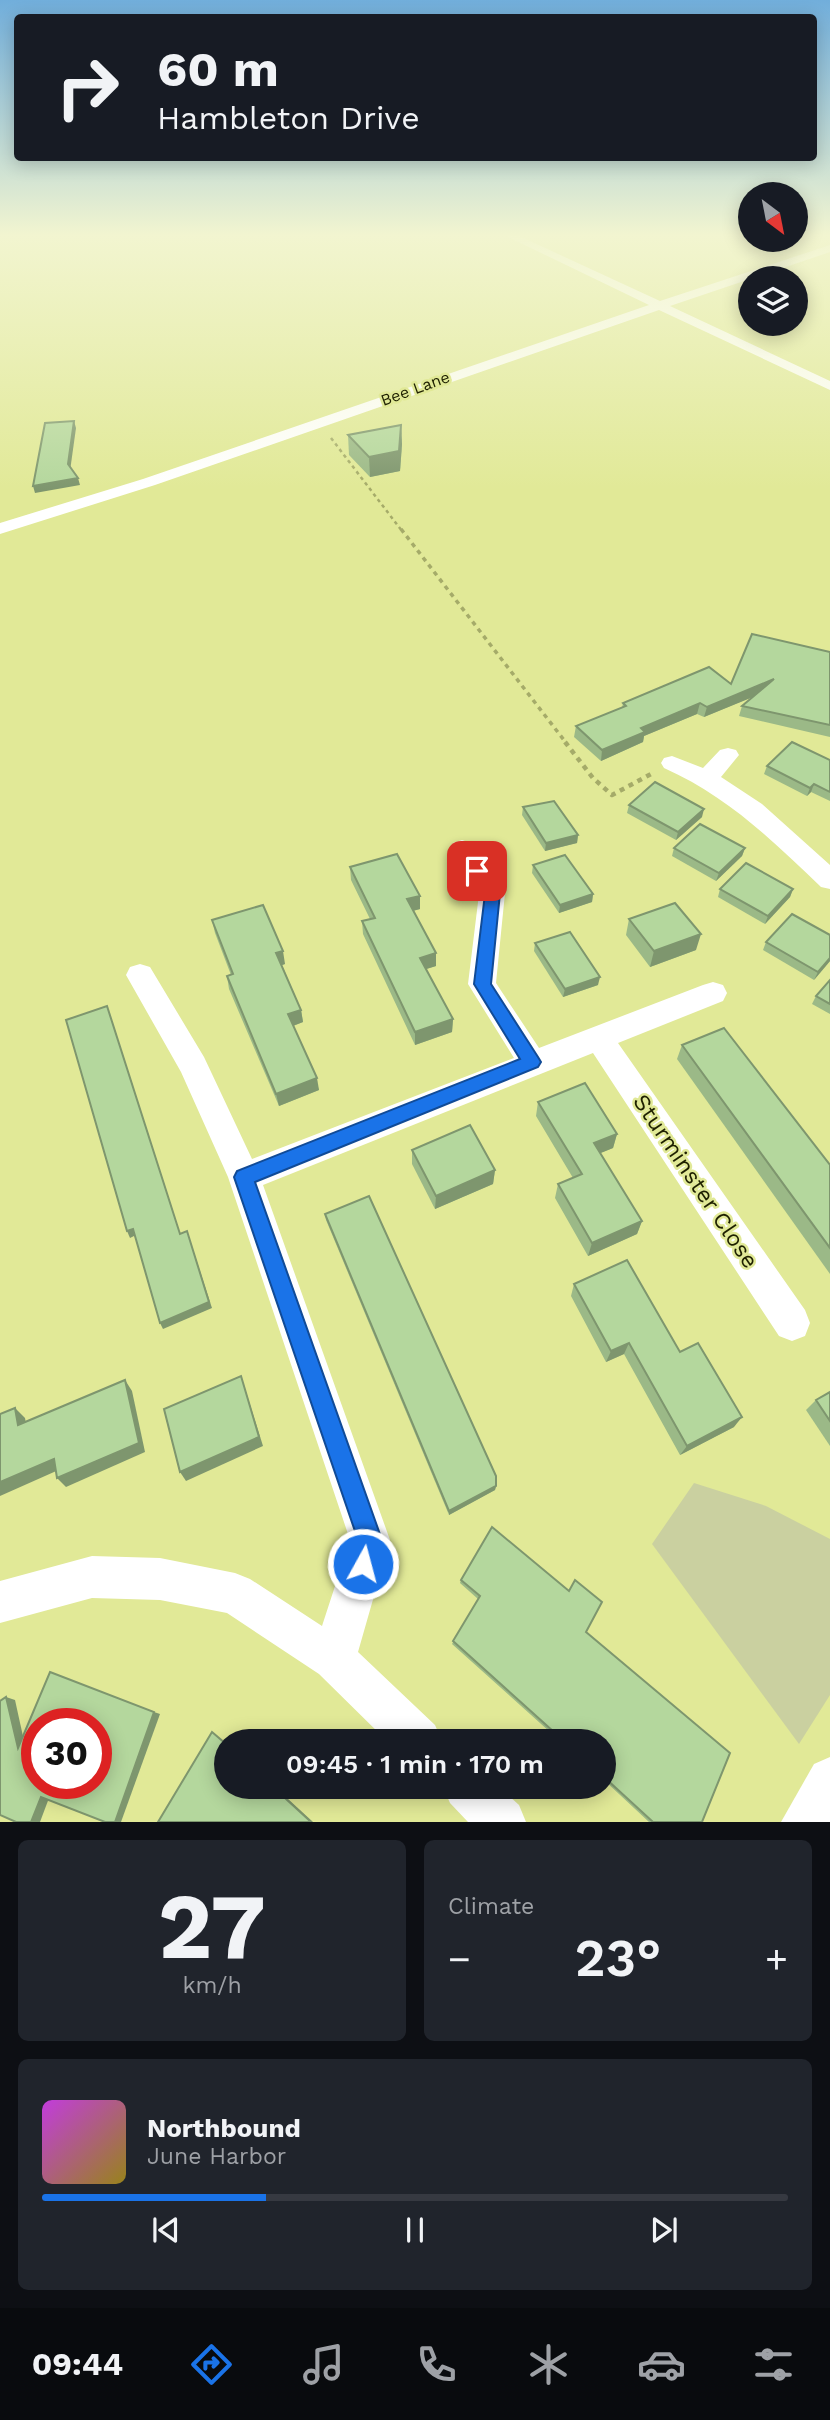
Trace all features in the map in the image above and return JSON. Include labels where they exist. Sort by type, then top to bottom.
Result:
[{"type":"street","name":"Bee Lane","points":[[0,529],[320,424],[459,372],[621,320]]},
{"type":"street","points":[[690,320],[830,386]]},
{"type":"street","points":[[707,778],[728,755]]},
{"type":"street","points":[[672,763],[707,778],[754,810],[830,880]]},
{"type":"street","points":[[462,849],[492,893],[482,984],[532,1062]]},
{"type":"street","points":[[140,975],[193,1066],[244,1177],[370,1540],[334,1659]]},
{"type":"street","points":[[244,1177],[713,993]]},
{"type":"street","name":"Sturminster Close","points":[[599,1038],[792,1323]]},
{"type":"street","points":[[0,1602],[92,1577],[160,1579],[235,1594],[334,1659],[407,1729]]},
{"type":"street","points":[[805,1822],[830,1780]]},
{"type":"street","points":[[478,1799],[502,1822]]},
{"type":"path","points":[[320,424],[593,778],[612,795],[672,763]]},
{"type":"green space","points":[[694,1483],[766,1506],[830,1539],[830,1695],[799,1744],[652,1544]]},
{"type":"building","points":[[74,421],[68,464],[78,478],[33,486],[45,423]]},
{"type":"building","points":[[401,425],[399,451],[369,457],[348,435]]},
{"type":"building","points":[[752,634],[830,652],[830,725],[742,706],[774,679],[707,707],[700,703],[641,728],[645,732],[602,750],[576,726],[709,667],[731,684]]},
{"type":"building","points":[[792,742],[830,760],[830,792],[814,784],[810,788],[767,766]]},
{"type":"building","points":[[655,782],[704,809],[678,832],[629,805]]},
{"type":"building","points":[[554,801],[578,835],[546,843],[523,807]]},
{"type":"building","points":[[700,824],[745,848],[719,873],[674,848]]},
{"type":"building","points":[[397,854],[420,896],[407,899],[436,953],[420,958],[453,1019],[415,1032],[362,921],[375,918],[350,867]]},
{"type":"building","points":[[565,855],[593,894],[560,905],[533,865]]},
{"type":"building","points":[[746,863],[793,889],[768,916],[720,889]]},
{"type":"building","points":[[675,903],[701,934],[654,951],[629,919]]},
{"type":"building","points":[[263,905],[283,951],[276,953],[301,1010],[288,1014],[317,1078],[276,1094],[227,976],[233,974],[212,920]]},
{"type":"building","points":[[792,914],[830,935],[830,958],[818,972],[766,942]]},
{"type":"building","points":[[570,932],[600,977],[565,989],[535,943]]},
{"type":"building","points":[[830,980],[830,1004],[816,996]]},
{"type":"building","points":[[107,1006],[180,1234],[187,1231],[209,1302],[160,1323],[133,1229],[127,1231],[66,1020]]},
{"type":"building","points":[[724,1028],[830,1165],[830,1248],[682,1045]]},
{"type":"building","points":[[585,1083],[617,1134],[594,1143],[642,1221],[592,1243],[558,1184],[582,1174],[538,1102]]},
{"type":"building","points":[[470,1125],[495,1170],[436,1196],[412,1150]]},
{"type":"building","points":[[369,1196],[496,1476],[496,1486],[449,1511],[325,1214]]},
{"type":"building","points":[[627,1260],[680,1352],[698,1343],[742,1417],[687,1446],[629,1343],[611,1351],[574,1284]]},
{"type":"building","points":[[241,1376],[259,1437],[180,1472],[164,1409]]},
{"type":"building","points":[[125,1380],[139,1443],[57,1478],[54,1459],[0,1482],[0,1414],[15,1408],[18,1425]]},
{"type":"building","points":[[830,1392],[830,1421],[816,1400]]},
{"type":"building","points":[[492,1527],[569,1591],[575,1580],[602,1602],[586,1632],[730,1753],[702,1822],[653,1822],[616,1788],[616,1729],[551,1729],[453,1641],[480,1596],[461,1580]]},
{"type":"building","points":[[50,1672],[154,1712],[115,1822],[105,1822],[46,1799],[112,1799],[112,1708],[35,1708]]},
{"type":"building","points":[[6,1697],[18,1748],[21,1741],[21,1799],[40,1799],[31,1822],[16,1822],[0,1815],[0,1701]]},
{"type":"building","points":[[212,1732],[214,1799],[286,1799],[311,1822],[158,1822]]},
{"type":"route","points":[[363,1564],[370,1540],[244,1177],[532,1062],[482,984],[492,893],[477,871]]}]
